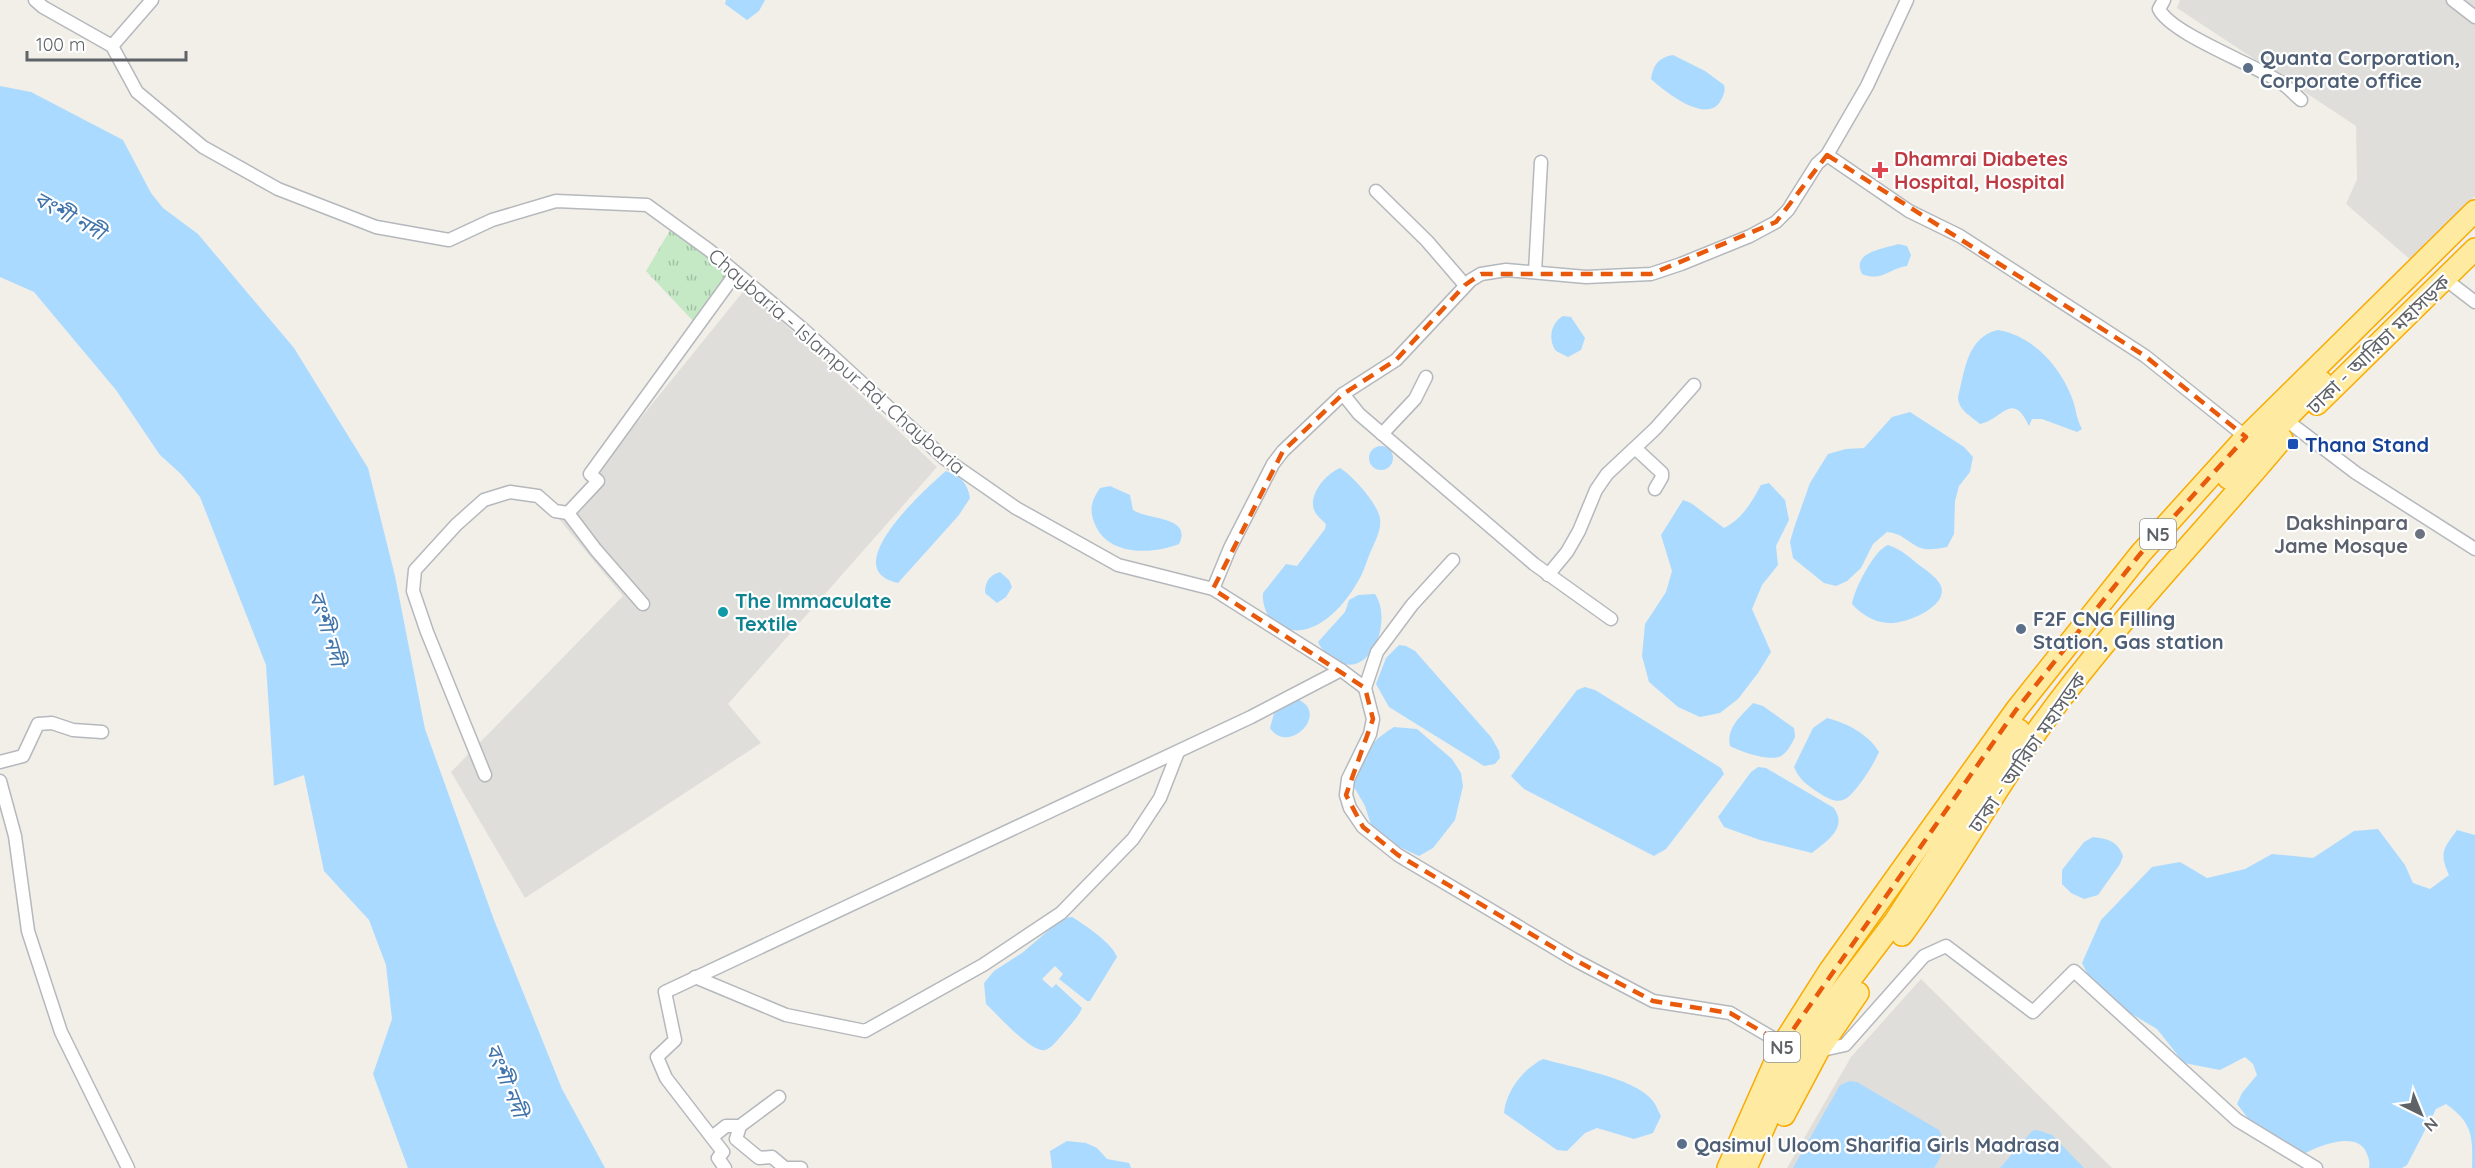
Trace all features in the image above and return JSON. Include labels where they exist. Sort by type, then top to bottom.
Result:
[{"type":"highway","name":"N5","points":[[1728,1168],[1783,1044],[1853,935],[2023,701],[2141,553],[2246,437],[2475,211]]},
{"type":"highway","name":"N5","points":[[1761,1168],[1793,1097],[1858,981],[1920,898],[2005,750],[2043,697],[2149,565],[2243,461],[2475,229]]},
{"type":"highway","name":"ঢাকা - আরিচা মহাসড়ক","points":[[1920,898],[2051,713],[2100,650],[2181,554],[2294,426],[2475,249]]},
{"type":"highway","name":"N5","points":[[1746,1168],[1787,1075],[1821,1018],[1858,981]]},
{"type":"street","points":[[35,0],[112,46],[152,0]]},
{"type":"street","points":[[1213,589],[1230,548],[1283,451],[1343,394],[1396,360],[1465,285],[1481,274],[1506,270],[1586,277],[1651,274],[1750,236],[1776,222],[1788,210],[1817,164],[1827,155],[1867,86],[1906,0]]},
{"type":"street","points":[[2164,0],[2159,9],[2167,19],[2195,37],[2280,82],[2301,100]]},
{"type":"street","points":[[2453,0],[2475,17]]},
{"type":"street","name":"Chaybaria - Islampur Rd, Chaybaria","points":[[112,46],[137,92],[203,147],[278,189],[376,227],[448,240],[492,220],[556,201],[647,205],[710,250],[804,330],[944,458],[1016,508],[1118,565],[1213,589],[1341,670],[1365,688]]},
{"type":"street","points":[[1827,155],[1909,211],[1959,236],[2145,356],[2246,437]]},
{"type":"street","points":[[1535,272],[1541,162]]},
{"type":"street","points":[[1376,191],[1427,241],[1465,285]]},
{"type":"street","points":[[568,513],[598,481],[590,474],[736,273]]},
{"type":"street","points":[[2445,279],[2475,302]]},
{"type":"street","points":[[1382,434],[1415,399],[1426,377]]},
{"type":"street","points":[[1548,575],[1567,552],[1603,479],[1694,385]]},
{"type":"street","points":[[1343,394],[1359,414],[1548,575],[1611,619]]},
{"type":"street","points":[[2294,426],[2356,473],[2475,549]]},
{"type":"street","points":[[1635,448],[1662,473],[1655,489]]},
{"type":"street","points":[[485,775],[413,591],[415,570],[456,525],[484,500],[510,492],[538,496],[555,511],[568,513],[596,550],[643,604]]},
{"type":"street","points":[[1453,560],[1396,625],[1377,652],[1365,688],[1373,719],[1370,734],[1348,779],[1346,795],[1350,808],[1363,827],[1398,855],[1593,970],[1653,1001],[1730,1013],[1783,1044]]},
{"type":"street","points":[[725,1168],[718,1158],[723,1152],[666,1078],[657,1057],[675,1040],[665,993],[1178,752],[1341,670]]},
{"type":"street","points":[[0,762],[23,756],[38,724],[52,723],[73,730],[102,732]]},
{"type":"street","points":[[695,977],[786,1015],[865,1030],[983,965],[1061,913],[1133,839],[1160,798],[1178,752]]},
{"type":"street","points":[[0,781],[15,836],[28,931],[61,1032],[128,1168]]},
{"type":"street","points":[[1818,1051],[1845,1045],[1924,956],[1946,946],[2033,1012],[2074,971],[2237,1120],[2316,1168]]},
{"type":"street","points":[[779,1097],[740,1126],[736,1139],[759,1158],[772,1157],[785,1168],[801,1168]]},
{"type":"street","points":[[712,1137],[726,1126],[740,1126]]},
{"type":"highlighted area","points":[[1827,155],[2145,356],[2246,437],[2141,553],[2016,710],[1783,1044],[1730,1013],[1653,1001],[1573,959],[1398,855],[1363,827],[1346,795],[1373,719],[1365,688],[1213,589],[1283,451],[1343,394],[1396,360],[1465,285],[1481,274],[1651,274],[1776,222]]},
{"type":"shaded area","points":[[2180,0],[2475,0],[2475,196],[2412,261],[2346,204],[2357,179],[2356,126],[2177,8]]},
{"type":"shaded area","points":[[746,288],[937,467],[728,704],[761,743],[525,898],[451,772],[623,596],[559,519]]},
{"type":"shaded area","points":[[1921,979],[2112,1168],[1787,1168],[1851,1057]]},
{"type":"green space","points":[[672,227],[728,274],[694,322],[646,271]]},
{"type":"water","points":[[726,0],[765,0],[759,11],[747,20],[725,4]]},
{"type":"water","points":[[1673,55],[1705,71],[1724,85],[1720,102],[1713,108],[1695,108],[1665,91],[1651,79],[1658,62]]},
{"type":"water","name":"বংশী নদী","points":[[0,86],[31,92],[123,140],[151,193],[163,208],[198,234],[294,348],[368,468],[395,576],[425,729],[494,920],[562,1089],[605,1168],[408,1168],[373,1074],[392,1019],[386,965],[369,920],[324,871],[304,775],[274,786],[266,665],[200,497],[181,474],[160,455],[116,390],[34,292],[0,277]]},
{"type":"water","points":[[1898,244],[1907,246],[1911,255],[1907,266],[1875,277],[1862,274],[1861,261],[1865,256]]},
{"type":"water","points":[[1563,316],[1571,317],[1585,338],[1581,350],[1568,357],[1556,351],[1551,337],[1555,323]]},
{"type":"water","points":[[1998,330],[2023,339],[2044,354],[2053,364],[2067,386],[2082,429],[2077,432],[2042,419],[2032,419],[2029,426],[2023,415],[2012,408],[1980,424],[1960,406],[1958,397],[1969,356],[1980,340]]},
{"type":"water","points":[[1910,412],[1964,447],[1973,457],[1970,472],[1959,486],[1955,501],[1954,534],[1947,547],[1929,549],[1918,547],[1900,536],[1887,532],[1873,544],[1861,568],[1847,581],[1836,586],[1824,583],[1793,558],[1790,542],[1810,483],[1828,454],[1846,449],[1864,448],[1892,417]]},
{"type":"water","points":[[1381,446],[1390,449],[1393,458],[1390,467],[1381,470],[1372,467],[1369,458],[1372,449]]},
{"type":"water","points":[[1340,468],[1358,483],[1378,512],[1380,527],[1377,536],[1359,580],[1342,604],[1332,614],[1310,628],[1286,629],[1274,622],[1267,613],[1263,593],[1286,564],[1297,566],[1325,529],[1326,524],[1314,510],[1314,497],[1324,479]]},
{"type":"water","points":[[946,471],[962,480],[970,498],[959,515],[898,583],[881,575],[876,563],[880,547],[890,529],[921,494]]},
{"type":"water","points":[[1769,483],[1785,500],[1789,520],[1776,546],[1778,565],[1762,585],[1752,609],[1771,652],[1738,699],[1720,713],[1700,717],[1678,707],[1649,682],[1642,656],[1645,624],[1666,592],[1672,571],[1661,535],[1683,500],[1691,503],[1724,528],[1741,515],[1761,485]]},
{"type":"water","points":[[1110,486],[1130,495],[1133,510],[1166,520],[1180,528],[1182,535],[1179,544],[1168,548],[1143,551],[1119,547],[1108,541],[1094,522],[1092,508],[1093,500],[1100,488]]},
{"type":"water","points":[[1888,545],[1901,551],[1931,574],[1940,584],[1942,592],[1933,607],[1915,617],[1895,623],[1873,619],[1864,615],[1852,604],[1866,571],[1877,554]]},
{"type":"water","points":[[1000,572],[1009,580],[1012,587],[1006,597],[997,603],[985,593],[985,589],[988,580]]},
{"type":"water","points":[[1375,594],[1380,607],[1381,621],[1374,648],[1365,658],[1355,664],[1343,664],[1326,653],[1318,642],[1345,612],[1349,600],[1358,595]]},
{"type":"water","points":[[1399,645],[1415,651],[1491,737],[1499,751],[1500,758],[1495,764],[1484,766],[1389,707],[1376,684],[1386,658]]},
{"type":"water","points":[[1585,687],[1595,690],[1721,768],[1724,774],[1666,849],[1654,856],[1524,789],[1511,776],[1577,690]]},
{"type":"water","points":[[1297,699],[1306,705],[1310,713],[1308,722],[1295,735],[1287,737],[1278,735],[1270,728],[1275,710]]},
{"type":"water","points":[[1753,703],[1763,706],[1794,728],[1795,737],[1788,750],[1781,756],[1763,757],[1730,746],[1732,728]]},
{"type":"water","points":[[1827,718],[1856,730],[1879,752],[1852,794],[1837,801],[1824,796],[1803,781],[1794,767],[1813,728]]},
{"type":"water","points":[[1394,727],[1417,729],[1452,759],[1461,773],[1463,786],[1455,820],[1433,848],[1419,856],[1386,841],[1372,828],[1365,806],[1353,785],[1362,758],[1378,738]]},
{"type":"water","points":[[1758,767],[1766,768],[1834,808],[1838,815],[1837,828],[1829,839],[1812,853],[1760,840],[1724,827],[1718,817],[1751,772]]},
{"type":"water","points":[[2378,829],[2405,865],[2413,883],[2430,889],[2449,875],[2443,856],[2448,842],[2457,830],[2475,835],[2475,1168],[2472,1168],[2470,1132],[2462,1118],[2446,1104],[2436,1109],[2407,1165],[2402,1168],[2369,1168],[2368,1157],[2363,1146],[2356,1142],[2327,1144],[2302,1155],[2254,1126],[2237,1104],[2242,1093],[2257,1075],[2253,1064],[2245,1057],[2220,1070],[2184,1063],[2157,1029],[2125,1010],[2090,979],[2082,963],[2101,920],[2152,867],[2180,862],[2207,878],[2245,869],[2272,854],[2313,858],[2354,831]]},
{"type":"water","points":[[2093,837],[2112,842],[2123,856],[2098,895],[2084,899],[2071,893],[2062,884],[2062,870],[2084,842]]},
{"type":"water","points":[[1072,917],[1104,940],[1117,957],[1090,1001],[1059,979],[1063,974],[1055,966],[1042,979],[1052,988],[1056,984],[1082,1008],[1076,1019],[1052,1046],[1039,1050],[1023,1040],[986,1004],[984,983],[994,971],[1022,953],[1063,918]]},
{"type":"water","points":[[1543,1059],[1617,1079],[1644,1092],[1661,1116],[1653,1133],[1634,1139],[1597,1128],[1585,1133],[1567,1151],[1557,1150],[1504,1113],[1508,1097],[1522,1075]]},
{"type":"water","points":[[1850,1081],[1857,1082],[1939,1130],[1943,1140],[1943,1149],[1934,1168],[1793,1168],[1840,1085]]},
{"type":"water","points":[[2037,1130],[2052,1135],[2084,1168],[2000,1168],[2032,1131]]},
{"type":"water","points":[[1067,1141],[1086,1143],[1097,1148],[1107,1159],[1129,1163],[1131,1168],[1052,1168],[1050,1151]]},
{"type":"place","name":"Quanta Corporation, Corporate office","points":[[2248,68]]},
{"type":"place","name":"Dhamrai Diabetes Hospital, Hospital","points":[[1880,170]]},
{"type":"place","name":"Thana Stand","points":[[2293,444]]},
{"type":"place","name":"Dakshinpara Jame Mosque","points":[[2420,534]]},
{"type":"place","name":"The Immaculate Textile","points":[[723,612]]},
{"type":"place","name":"F2F CNG Filling Station, Gas station","points":[[2021,629]]},
{"type":"place","name":"Qasimul Uloom Sharifia Girls Madrasa","points":[[1682,1144]]}]
